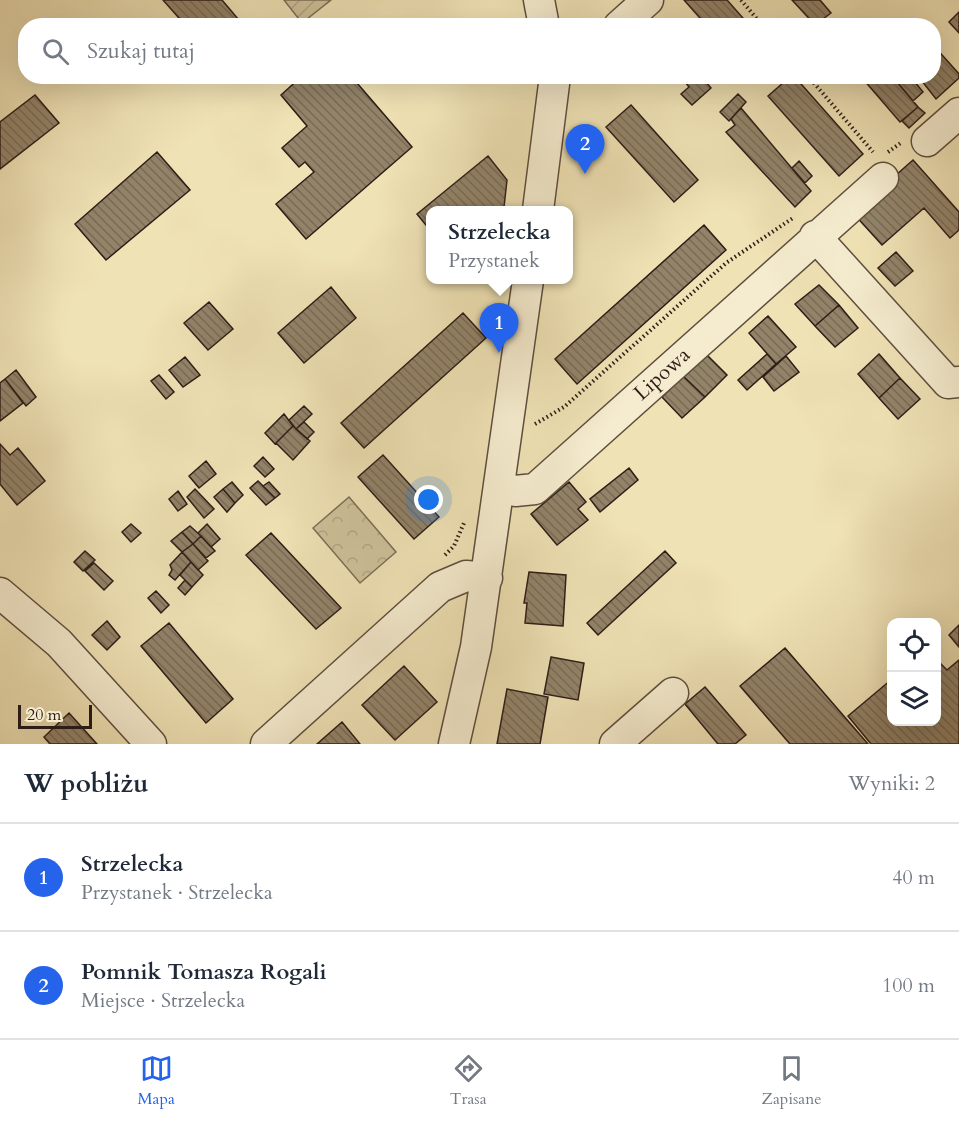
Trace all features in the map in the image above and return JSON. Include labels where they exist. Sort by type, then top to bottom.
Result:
[{"type":"street","points":[[539,0],[542,18]]},
{"type":"street","points":[[629,18],[648,0]]},
{"type":"street","points":[[539,206],[556,84]]},
{"type":"street","points":[[927,141],[959,112]]},
{"type":"street","name":"Lipowa","points":[[499,487],[515,491],[535,489],[806,226],[874,168]]},
{"type":"street","points":[[806,226],[948,383],[959,382]]},
{"type":"street","points":[[454,744],[476,647],[487,578],[527,284]]},
{"type":"street","points":[[266,744],[440,587],[466,576],[487,578]]},
{"type":"street","points":[[0,593],[59,643],[151,744]]},
{"type":"street","points":[[615,744],[673,693]]},
{"type":"path","points":[[741,0],[756,18]]},
{"type":"path","points":[[815,84],[874,151],[874,168]]},
{"type":"path","points":[[534,430],[536,421],[564,407],[726,263],[778,231],[806,226]]},
{"type":"path","points":[[438,562],[454,546],[468,516]]},
{"type":"green space","points":[[284,0],[331,0],[308,18],[298,18]]},
{"type":"green space","points":[[349,497],[396,552],[360,583],[313,528]]},
{"type":"building","points":[[163,0],[222,0],[237,18],[179,18]]},
{"type":"building","points":[[684,0],[727,0],[743,18],[700,18]]},
{"type":"building","points":[[792,0],[820,0],[831,13],[824,18],[809,18]]},
{"type":"building","points":[[959,12],[959,33],[949,22]]},
{"type":"building","points":[[941,54],[959,74],[959,78],[936,99],[924,84],[941,84]]},
{"type":"building","points":[[293,84],[358,84],[412,147],[306,239],[276,204],[314,172],[305,162],[299,167],[282,148],[307,126],[281,95]]},
{"type":"building","points":[[687,84],[708,84],[711,88],[692,105],[681,94],[689,87]]},
{"type":"building","points":[[782,84],[801,84],[863,154],[839,176],[768,96]]},
{"type":"building","points":[[867,84],[899,84],[918,107],[900,122]]},
{"type":"building","points":[[899,84],[916,84],[923,92],[913,101]]},
{"type":"building","points":[[738,94],[746,102],[729,121],[720,112]]},
{"type":"building","points":[[35,95],[59,123],[0,169],[0,122]]},
{"type":"building","points":[[631,105],[698,180],[674,202],[606,127]]},
{"type":"building","points":[[918,107],[925,113],[909,128],[902,121]]},
{"type":"building","points":[[741,108],[811,191],[795,207],[726,132],[735,125],[731,119]]},
{"type":"building","points":[[157,152],[190,190],[106,260],[75,224]]},
{"type":"building","points":[[488,156],[507,180],[504,206],[427,206]]},
{"type":"building","points":[[913,160],[959,212],[959,230],[950,238],[924,208],[882,245],[853,213]]},
{"type":"building","points":[[799,161],[812,176],[805,183],[792,168]]},
{"type":"building","points":[[426,207],[426,225],[417,214]]},
{"type":"building","points":[[704,225],[726,250],[577,384],[555,359]]},
{"type":"building","points":[[896,252],[913,271],[895,286],[878,268]]},
{"type":"building","points":[[819,285],[839,305],[815,326],[795,304]]},
{"type":"building","points":[[331,287],[356,318],[304,363],[278,333]]},
{"type":"building","points":[[209,302],[233,329],[208,350],[184,323]]},
{"type":"building","points":[[839,305],[858,328],[835,347],[815,326]]},
{"type":"building","points":[[463,313],[486,338],[364,448],[341,423]]},
{"type":"building","points":[[768,316],[796,347],[776,364],[749,333]]},
{"type":"building","points":[[767,354],[776,364],[747,390],[738,380]]},
{"type":"building","points":[[879,354],[900,378],[879,398],[858,374]]},
{"type":"building","points":[[707,355],[727,375],[705,397],[683,376]]},
{"type":"building","points":[[786,356],[799,372],[774,391],[763,377]]},
{"type":"building","points":[[185,357],[200,375],[183,387],[169,370]]},
{"type":"building","points":[[16,370],[36,397],[26,406],[5,379]]},
{"type":"building","points":[[159,375],[174,392],[166,399],[151,381]]},
{"type":"building","points":[[683,376],[705,397],[682,418],[662,397]]},
{"type":"building","points":[[900,378],[920,399],[898,419],[879,398]]},
{"type":"building","points":[[5,379],[23,403],[0,421],[0,383]]},
{"type":"building","points":[[304,406],[312,414],[296,429],[289,420]]},
{"type":"building","points":[[284,414],[293,426],[275,444],[265,433]]},
{"type":"building","points":[[304,422],[314,432],[307,439],[296,429]]},
{"type":"building","points":[[293,426],[310,441],[293,460],[276,443]]},
{"type":"building","points":[[0,444],[10,455],[18,448],[45,481],[17,505],[0,484]]},
{"type":"building","points":[[383,455],[439,517],[414,539],[358,477]]},
{"type":"building","points":[[263,457],[274,469],[265,477],[254,466]]},
{"type":"building","points":[[206,461],[216,474],[199,488],[189,476]]},
{"type":"building","points":[[629,468],[638,480],[600,512],[590,499]]},
{"type":"building","points":[[258,481],[275,498],[266,505],[250,488]]},
{"type":"building","points":[[232,482],[243,495],[235,503],[223,489]]},
{"type":"building","points":[[269,482],[280,494],[275,498],[263,486]]},
{"type":"building","points":[[569,482],[586,502],[578,509],[588,520],[557,545],[531,514]]},
{"type":"building","points":[[195,489],[214,509],[204,518],[187,497]]},
{"type":"building","points":[[223,489],[235,503],[227,512],[214,497]]},
{"type":"building","points":[[178,491],[187,504],[178,511],[169,499]]},
{"type":"building","points":[[131,524],[141,533],[131,542],[122,532]]},
{"type":"building","points":[[207,524],[220,539],[211,547],[198,533]]},
{"type":"building","points":[[190,526],[201,536],[193,544],[182,532]]},
{"type":"building","points":[[182,532],[193,544],[182,552],[171,541]]},
{"type":"building","points":[[271,533],[341,608],[316,629],[246,555]]},
{"type":"building","points":[[201,536],[215,551],[206,558],[193,544]]},
{"type":"building","points":[[193,544],[208,561],[198,570],[182,552]]},
{"type":"building","points":[[85,551],[95,560],[83,571],[74,562]]},
{"type":"building","points":[[665,551],[676,563],[598,635],[587,623]]},
{"type":"building","points":[[182,552],[191,562],[175,580],[169,575],[172,570],[170,565]]},
{"type":"building","points":[[191,562],[203,575],[192,587],[180,575]]},
{"type":"building","points":[[94,563],[113,581],[104,590],[85,571]]},
{"type":"building","points":[[529,572],[566,575],[563,626],[525,623],[527,603],[524,603]]},
{"type":"building","points":[[185,580],[192,587],[185,595],[178,588]]},
{"type":"building","points":[[156,591],[169,605],[161,613],[148,598]]},
{"type":"building","points":[[107,621],[120,637],[107,650],[92,635]]},
{"type":"building","points":[[169,623],[233,699],[206,723],[141,646]]},
{"type":"building","points":[[959,625],[959,647],[949,635]]},
{"type":"building","points":[[785,648],[868,744],[790,744],[740,686]]},
{"type":"building","points":[[551,657],[584,663],[578,700],[544,694]]},
{"type":"building","points":[[959,660],[959,744],[871,744],[848,716],[887,683],[887,726],[941,726],[941,664],[947,670]]},
{"type":"building","points":[[404,666],[437,702],[395,740],[362,705]]},
{"type":"building","points":[[705,687],[746,735],[735,744],[718,744],[685,704]]},
{"type":"building","points":[[507,689],[548,697],[540,744],[497,744]]},
{"type":"building","points":[[69,713],[97,744],[50,744],[44,737]]},
{"type":"building","points":[[342,722],[360,744],[317,744]]},
{"type":"place","name":"Pomnik Tomasza Rogali","points":[[585,174]]},
{"type":"place","name":"Strzelecka","points":[[499,353]]}]
